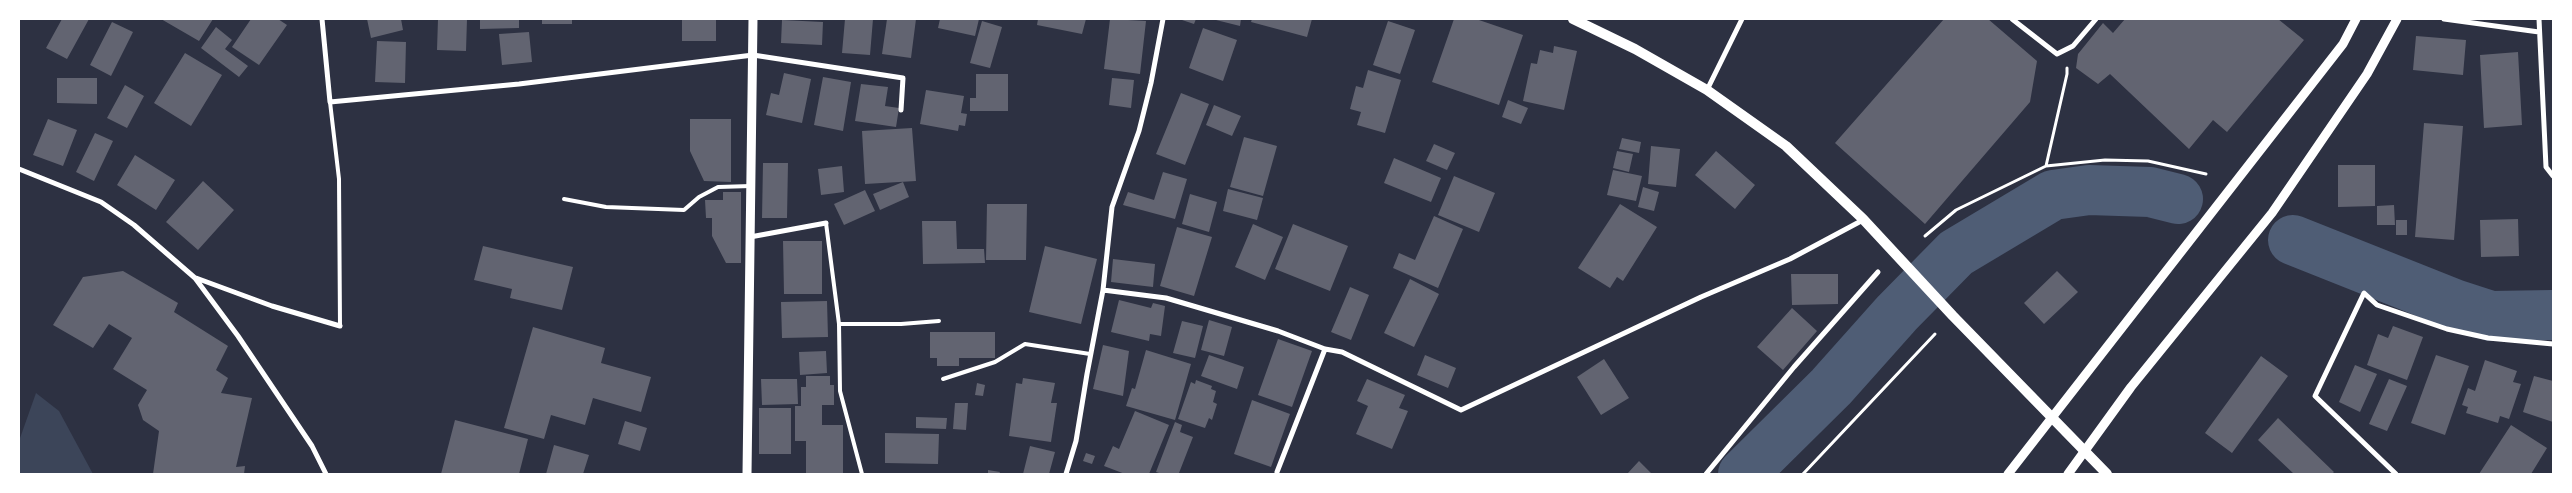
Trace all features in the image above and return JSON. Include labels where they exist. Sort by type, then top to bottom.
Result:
[{"type":"main road","points":[[1573,19],[1635,49],[1707,90],[1786,146],[1863,219],[1953,316],[2107,474]]},
{"type":"street","points":[[322,19],[330,102],[539,81],[753,55],[903,78],[902,110]]},
{"type":"street","points":[[747,474],[753,19]]},
{"type":"street","points":[[1066,474],[1076,442],[1090,354],[1103,290],[1112,207],[1139,131],[1151,83],[1163,19]]},
{"type":"street","points":[[1707,90],[1742,19]]},
{"type":"street","points":[[2012,19],[2056,54],[2073,46],[2096,19]]},
{"type":"street","points":[[2008,474],[2343,44],[2356,19]]},
{"type":"street","points":[[2068,474],[2131,387],[2272,213],[2367,74],[2397,19]]},
{"type":"street","points":[[2444,19],[2539,32]]},
{"type":"street","points":[[2538,19],[2546,168],[2553,176]]},
{"type":"street","points":[[19,169],[102,202],[134,225],[195,278],[243,344],[312,446],[326,474]]},
{"type":"street","points":[[1103,290],[1166,298],[1278,331],[1350,356],[1461,410],[1701,297],[1790,259],[1863,219]]},
{"type":"street","points":[[750,237],[826,223]]},
{"type":"street","points":[[1706,474],[1794,367],[1878,272]]},
{"type":"street","points":[[195,278],[272,306],[340,326]]},
{"type":"street","points":[[2396,474],[2315,396],[2364,293],[2377,305],[2447,328],[2488,338],[2553,344]]},
{"type":"street","points":[[1277,472],[1326,349]]},
{"type":"lane","points":[[330,102],[339,179],[340,326]]},
{"type":"lane","points":[[564,199],[606,207],[684,210],[699,197],[718,187],[751,186]]},
{"type":"lane","points":[[826,223],[839,324],[840,391],[862,474]]},
{"type":"lane","points":[[839,324],[901,324],[939,321]]},
{"type":"lane","points":[[943,379],[995,362],[1025,344],[1090,354]]},
{"type":"path","points":[[2046,166],[2068,74],[2065,50]]},
{"type":"path","points":[[1925,236],[1956,210],[2046,166],[2105,160],[2148,161],[2206,174]]},
{"type":"path","points":[[1803,474],[1935,334]]},
{"type":"shaded area","points":[[36,393],[59,411],[93,474],[19,474],[19,441]]},
{"type":"building","points":[[62,19],[89,19],[67,59],[46,48]]},
{"type":"building","points":[[161,19],[213,19],[199,41]]},
{"type":"building","points":[[251,19],[278,19],[287,25],[259,65],[232,47]]},
{"type":"building","points":[[367,19],[401,19],[403,30],[371,38]]},
{"type":"building","points":[[438,19],[467,19],[466,51],[437,50]]},
{"type":"building","points":[[480,19],[519,19],[519,28],[480,29]]},
{"type":"building","points":[[542,19],[572,19],[572,24],[542,24]]},
{"type":"building","points":[[682,19],[716,19],[716,41],[682,41]]},
{"type":"building","points":[[845,19],[873,19],[870,55],[842,53]]},
{"type":"building","points":[[887,19],[916,19],[911,58],[882,54]]},
{"type":"building","points":[[940,19],[979,19],[975,36],[938,28]]},
{"type":"building","points":[[1038,19],[1086,19],[1082,34],[1037,25]]},
{"type":"building","points":[[1110,19],[1146,21],[1140,74],[1104,69]]},
{"type":"building","points":[[1179,19],[1196,19],[1194,24]]},
{"type":"building","points":[[1212,19],[1241,19],[1240,26]]},
{"type":"building","points":[[1252,19],[1312,19],[1307,37],[1251,22]]},
{"type":"building","points":[[1454,19],[1476,19],[1523,35],[1499,105],[1432,82]]},
{"type":"building","points":[[1944,19],[1988,19],[2037,61],[2030,102],[1925,224],[1835,143]]},
{"type":"building","points":[[2125,19],[2278,19],[2304,40],[2227,132],[2213,120],[2189,149],[2110,74],[2098,84],[2076,68],[2078,54],[2103,23],[2113,33]]},
{"type":"building","points":[[782,20],[823,22],[822,45],[781,43]]},
{"type":"building","points":[[982,21],[1002,27],[990,68],[970,63]]},
{"type":"building","points":[[1388,21],[1415,30],[1400,74],[1373,65]]},
{"type":"building","points":[[112,22],[133,32],[111,76],[90,65]]},
{"type":"building","points":[[216,27],[232,40],[225,49],[248,66],[239,77],[201,48]]},
{"type":"building","points":[[1203,28],[1237,40],[1223,81],[1189,68]]},
{"type":"building","points":[[529,32],[532,62],[502,65],[499,34]]},
{"type":"building","points":[[2416,36],[2466,40],[2463,75],[2413,70]]},
{"type":"building","points":[[377,41],[406,42],[405,83],[375,82]]},
{"type":"building","points":[[1554,46],[1577,51],[1564,110],[1523,101],[1531,63],[1537,64],[1540,50],[1553,53]]},
{"type":"building","points":[[2518,52],[2522,125],[2484,128],[2480,55]]},
{"type":"building","points":[[185,53],[222,75],[191,126],[154,103]]},
{"type":"building","points":[[1368,70],[1401,80],[1385,133],[1357,125],[1361,112],[1350,109],[1356,86],[1363,88]]},
{"type":"building","points":[[784,73],[811,79],[802,123],[766,115],[771,93],[779,95]]},
{"type":"building","points":[[976,74],[1008,74],[1008,111],[970,111],[970,98],[976,98]]},
{"type":"building","points":[[823,77],[851,82],[843,131],[814,125]]},
{"type":"building","points":[[57,78],[97,78],[97,104],[57,103]]},
{"type":"building","points":[[1112,78],[1134,80],[1131,108],[1109,105]]},
{"type":"building","points":[[861,84],[888,87],[885,106],[899,108],[896,127],[855,121]]},
{"type":"building","points":[[125,85],[144,96],[127,128],[107,118]]},
{"type":"building","points":[[926,90],[964,96],[961,113],[967,114],[965,126],[959,125],[958,131],[920,124]]},
{"type":"building","points":[[1181,93],[1209,104],[1185,165],[1156,154]]},
{"type":"building","points":[[1508,100],[1528,108],[1521,124],[1502,117]]},
{"type":"building","points":[[1214,105],[1241,116],[1232,136],[1206,125]]},
{"type":"building","points":[[48,119],[77,130],[63,166],[33,155]]},
{"type":"building","points":[[690,119],[731,119],[731,182],[704,181],[690,151]]},
{"type":"building","points":[[2424,123],[2463,126],[2454,240],[2415,237]]},
{"type":"building","points":[[912,128],[916,181],[865,184],[862,131]]},
{"type":"building","points":[[95,133],[113,141],[94,181],[76,172]]},
{"type":"building","points":[[1244,137],[1277,146],[1263,196],[1230,187]]},
{"type":"building","points":[[1622,138],[1641,142],[1639,153],[1619,149]]},
{"type":"building","points":[[1434,144],[1455,153],[1447,170],[1426,161]]},
{"type":"building","points":[[1651,146],[1680,149],[1676,187],[1648,184]]},
{"type":"building","points":[[1617,151],[1633,154],[1629,172],[1613,168]]},
{"type":"building","points":[[1716,151],[1755,185],[1735,209],[1695,175]]},
{"type":"building","points":[[135,155],[175,180],[156,210],[117,185]]},
{"type":"building","points":[[1394,158],[1441,178],[1431,202],[1384,183]]},
{"type":"building","points":[[763,163],[788,163],[787,218],[762,218]]},
{"type":"building","points":[[2338,165],[2375,165],[2375,206],[2338,207]]},
{"type":"building","points":[[842,166],[844,192],[821,195],[818,169]]},
{"type":"building","points":[[1613,170],[1642,176],[1636,201],[1607,195]]},
{"type":"building","points":[[1163,172],[1187,179],[1175,219],[1123,205],[1128,192],[1154,200]]},
{"type":"building","points":[[1454,176],[1495,193],[1479,232],[1438,215]]},
{"type":"building","points":[[203,181],[234,210],[198,250],[166,222]]},
{"type":"building","points":[[903,182],[909,197],[880,210],[873,194]]},
{"type":"building","points":[[1643,187],[1659,192],[1654,211],[1638,207]]},
{"type":"building","points":[[1228,189],[1263,198],[1257,220],[1223,211]]},
{"type":"building","points":[[865,190],[875,211],[844,225],[834,204]]},
{"type":"building","points":[[723,192],[741,192],[741,263],[726,263],[712,236],[712,218],[706,218],[705,200],[723,200]]},
{"type":"building","points":[[1190,194],[1217,202],[1209,232],[1182,224]]},
{"type":"building","points":[[987,204],[1027,204],[1026,260],[986,260]]},
{"type":"building","points":[[1620,204],[1657,227],[1623,281],[1617,277],[1610,288],[1578,268]]},
{"type":"building","points":[[2394,205],[2395,225],[2377,225],[2377,206]]},
{"type":"building","points":[[1434,216],[1463,229],[1438,288],[1393,268],[1399,253],[1415,260]]},
{"type":"building","points":[[2518,219],[2519,256],[2481,257],[2480,220]]},
{"type":"building","points":[[2396,220],[2407,220],[2407,235],[2396,235]]},
{"type":"building","points":[[922,221],[956,221],[957,249],[984,249],[985,263],[923,264]]},
{"type":"building","points":[[1253,224],[1283,237],[1265,280],[1235,267]]},
{"type":"building","points":[[1293,224],[1348,246],[1330,291],[1275,269]]},
{"type":"building","points":[[1177,227],[1212,237],[1194,296],[1160,286]]},
{"type":"building","points":[[783,241],[822,241],[822,294],[784,294]]},
{"type":"building","points":[[483,246],[573,267],[562,310],[510,298],[512,289],[474,280]]},
{"type":"building","points":[[1045,246],[1097,259],[1081,324],[1029,312]]},
{"type":"building","points":[[1113,259],[1155,264],[1153,287],[1111,282]]},
{"type":"building","points":[[123,271],[178,303],[174,312],[228,346],[216,370],[228,378],[221,393],[252,398],[236,467],[245,466],[244,474],[153,474],[159,431],[143,420],[138,405],[147,390],[113,369],[132,338],[109,324],[93,348],[53,325],[83,277]]},
{"type":"building","points":[[2057,271],[2078,292],[2044,324],[2024,303]]},
{"type":"building","points":[[1791,274],[1838,274],[1838,304],[1792,305]]},
{"type":"building","points":[[1410,279],[1439,294],[1414,347],[1384,333]]},
{"type":"building","points":[[1350,287],[1369,295],[1351,340],[1331,332]]},
{"type":"building","points":[[1119,300],[1151,308],[1153,303],[1165,306],[1161,336],[1150,334],[1149,341],[1111,332]]},
{"type":"building","points":[[827,301],[828,337],[782,338],[781,302]]},
{"type":"building","points":[[1792,308],[1817,331],[1783,370],[1757,347]]},
{"type":"building","points":[[1209,320],[1232,327],[1224,356],[1201,350]]},
{"type":"building","points":[[1182,321],[1203,326],[1195,358],[1173,353]]},
{"type":"building","points":[[2393,326],[2423,337],[2407,380],[2367,365],[2378,334],[2388,338]]},
{"type":"building","points":[[533,327],[605,348],[601,363],[651,377],[641,412],[593,398],[585,425],[551,415],[544,439],[504,428]]},
{"type":"building","points":[[930,332],[995,332],[995,358],[959,358],[959,366],[937,366],[937,358],[930,358]]},
{"type":"building","points":[[1278,339],[1312,351],[1292,407],[1258,395]]},
{"type":"building","points":[[1103,345],[1129,351],[1123,396],[1093,389]]},
{"type":"building","points":[[1146,350],[1191,364],[1175,420],[1126,406],[1132,388],[1135,389]]},
{"type":"building","points":[[826,351],[827,373],[800,375],[799,352]]},
{"type":"building","points":[[1209,355],[1244,367],[1237,389],[1201,376]]},
{"type":"building","points":[[1425,355],[1456,368],[1448,388],[1417,375]]},
{"type":"building","points":[[2436,355],[2469,366],[2445,435],[2411,423]]},
{"type":"building","points":[[2261,356],[2288,376],[2232,453],[2205,433]]},
{"type":"building","points":[[1604,359],[1629,398],[1601,415],[1577,377]]},
{"type":"building","points":[[2485,360],[2517,371],[2513,382],[2521,384],[2509,419],[2500,416],[2498,423],[2466,413],[2468,407],[2462,405],[2468,388],[2475,391]]},
{"type":"building","points":[[2355,365],[2377,374],[2360,412],[2339,402]]},
{"type":"building","points":[[806,376],[830,376],[830,385],[834,385],[834,405],[822,405],[822,425],[843,425],[843,474],[806,474],[806,441],[795,441],[795,406],[801,406],[801,387],[806,387]]},
{"type":"building","points":[[2534,376],[2553,381],[2553,422],[2523,412]]},
{"type":"building","points":[[1023,378],[1055,383],[1051,403],[1057,403],[1051,442],[1009,436],[1016,383],[1022,384]]},
{"type":"building","points":[[761,379],[797,379],[798,404],[762,405]]},
{"type":"building","points":[[1367,379],[1405,395],[1399,408],[1408,411],[1392,449],[1356,434],[1368,406],[1357,401]]},
{"type":"building","points":[[2389,379],[2407,386],[2387,431],[2369,424]]},
{"type":"building","points":[[1196,380],[1212,386],[1211,389],[1216,391],[1213,402],[1217,404],[1212,420],[1209,418],[1205,428],[1178,419],[1191,382],[1195,384]]},
{"type":"building","points":[[977,383],[985,385],[983,396],[975,395]]},
{"type":"building","points":[[1252,400],[1290,414],[1271,467],[1234,454]]},
{"type":"building","points":[[955,403],[968,403],[966,430],[953,429]]},
{"type":"building","points":[[759,408],[791,408],[791,454],[759,454]]},
{"type":"building","points":[[1135,411],[1169,425],[1149,474],[1125,474],[1104,466],[1113,446],[1119,449]]},
{"type":"building","points":[[916,417],[947,418],[946,429],[916,428]]},
{"type":"building","points":[[2278,418],[2334,472],[2332,474],[2294,474],[2258,440]]},
{"type":"building","points":[[455,420],[528,439],[519,474],[441,474]]},
{"type":"building","points":[[625,421],[647,428],[640,451],[618,444]]},
{"type":"building","points":[[1175,422],[1182,425],[1180,432],[1193,437],[1179,473],[1162,474],[1156,472]]},
{"type":"building","points":[[2511,425],[2547,448],[2531,474],[2479,474]]},
{"type":"building","points":[[885,433],[939,434],[938,464],[885,463]]},
{"type":"building","points":[[554,445],[589,455],[583,474],[546,474]]},
{"type":"building","points":[[1030,446],[1055,452],[1049,474],[1023,474]]},
{"type":"building","points":[[1086,453],[1095,456],[1092,464],[1083,461]]},
{"type":"building","points":[[1639,461],[1652,474],[1627,474]]},
{"type":"building","points":[[988,470],[1000,472],[999,474],[988,474]]},
{"type":"waterway","points":[[1743,474],[1831,387],[1897,313],[1956,253],[2053,195],[2089,190],[2150,192],[2178,199]]},
{"type":"waterway","points":[[2293,240],[2454,304],[2491,316],[2553,315]]}]
